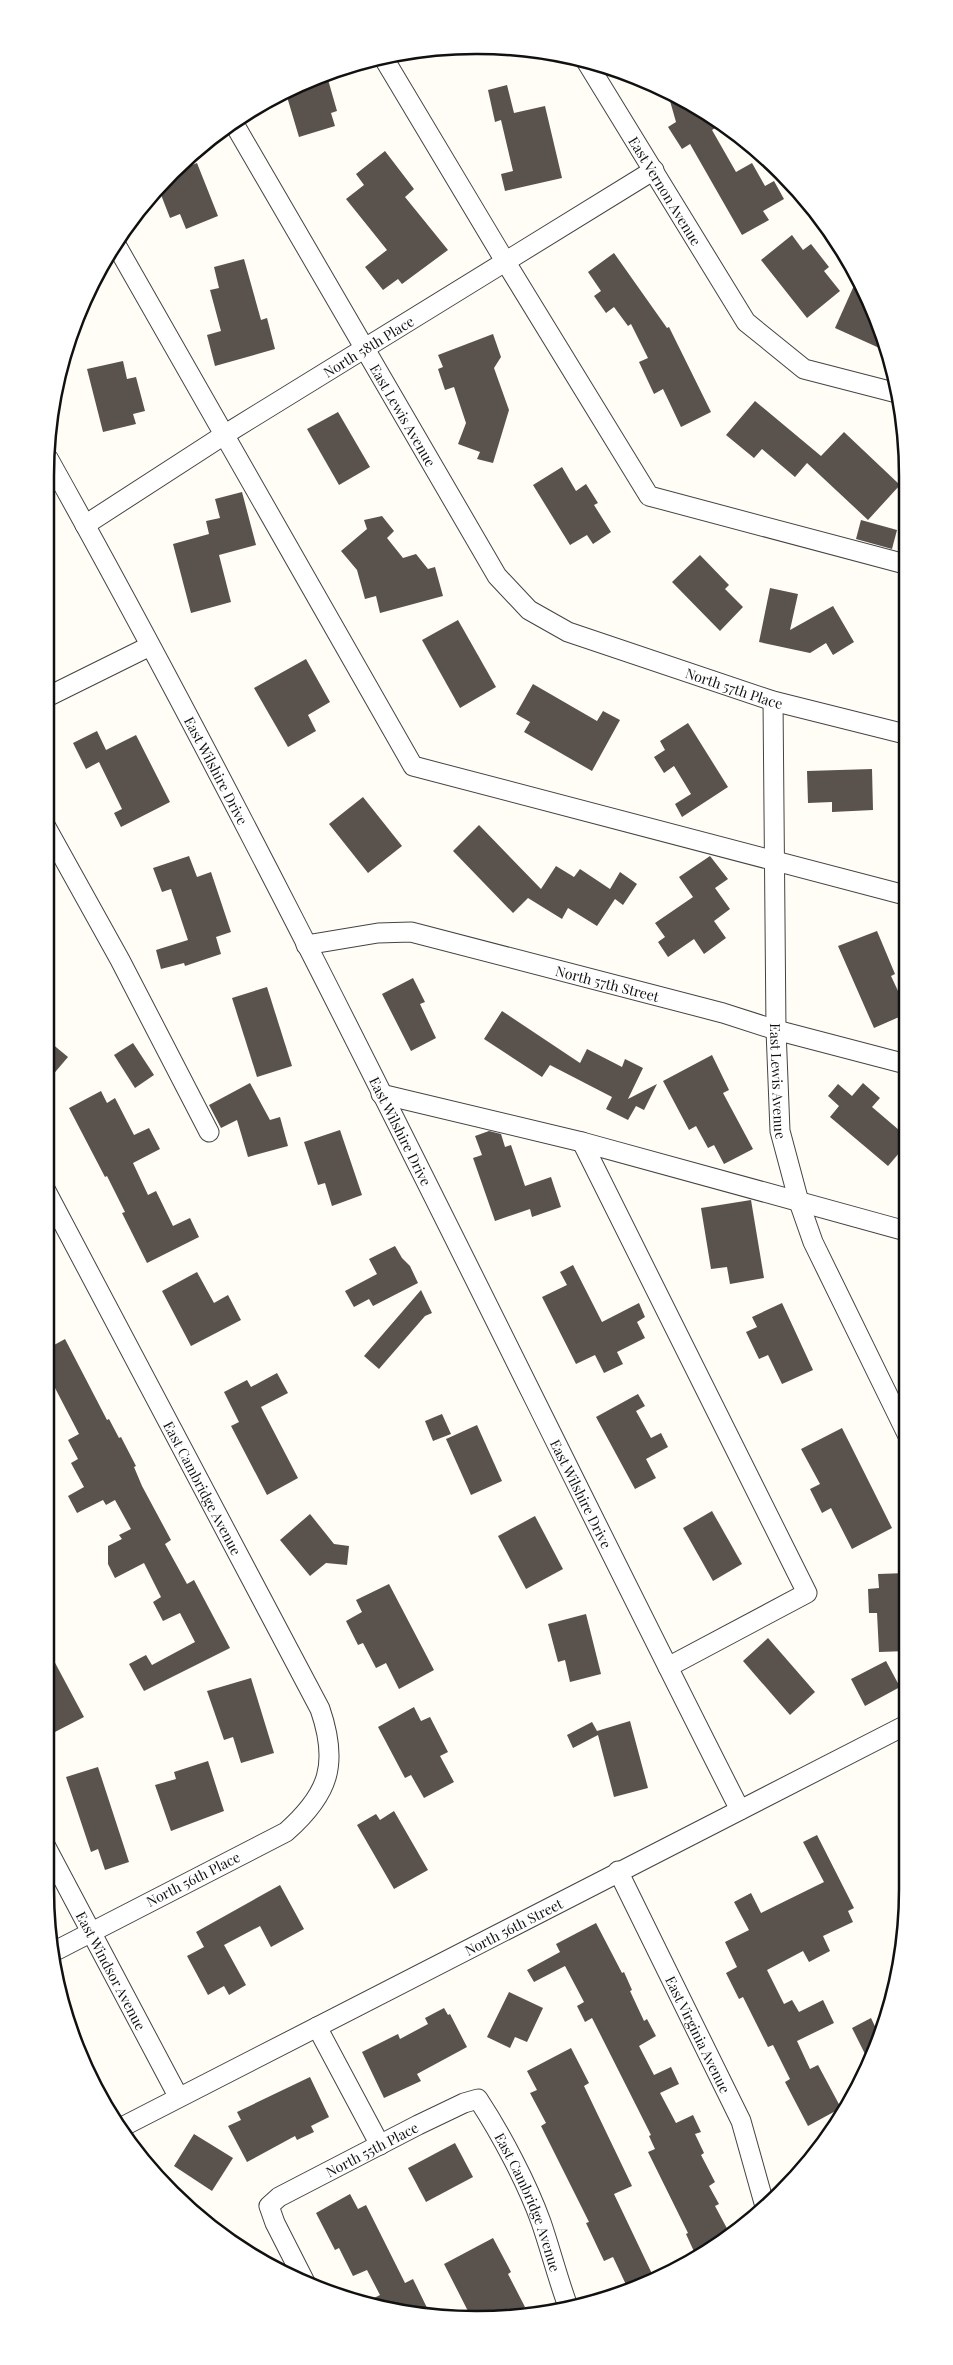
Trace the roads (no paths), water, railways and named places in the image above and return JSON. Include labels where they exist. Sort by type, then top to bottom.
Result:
[{"type":"street","points":[[387,64],[504,261],[649,496],[899,562]]},
{"type":"street","name":"East Vernon Avenue","points":[[591,70],[746,322],[804,370],[890,391]]},
{"type":"street","name":"East Lewis Avenue","points":[[237,129],[497,576],[529,610],[568,632]]},
{"type":"street","name":"North 58th Place","points":[[85,525],[224,435],[654,170]]},
{"type":"street","points":[[120,250],[412,766],[899,893]]},
{"type":"street","name":"East Wilshire Drive","points":[[54,469],[150,646],[306,945],[740,1810]]},
{"type":"street","name":"North 57th Place","points":[[568,632],[773,701],[899,732]]},
{"type":"street","points":[[54,694],[150,646]]},
{"type":"street","name":"East Lewis Avenue","points":[[773,701],[776,1030],[780,1131],[799,1202],[813,1242],[899,1418]]},
{"type":"street","points":[[54,841],[120,960],[209,1132]]},
{"type":"street","name":"North 57th Street","points":[[306,945],[378,933],[411,932],[714,1010],[776,1030],[899,1062]]},
{"type":"street","points":[[381,1094],[582,1142],[899,1229]]},
{"type":"street","points":[[582,1142],[807,1593],[668,1667]]},
{"type":"street","name":"East Cambridge Avenue","points":[[54,1205],[320,1710],[328,1734],[330,1754],[328,1770],[320,1794]]},
{"type":"street","name":"North 56th Street","points":[[126,2125],[178,2096],[317,2027],[899,1729]]},
{"type":"street","name":"North 56th Place","points":[[58,1949],[286,1832],[305,1815],[320,1794]]},
{"type":"street","name":"East Windsor Avenue","points":[[54,1862],[178,2096]]},
{"type":"street","name":"East Virginia Avenue","points":[[618,1871],[742,2121],[763,2199]]},
{"type":"street","points":[[317,2027],[380,2145]]},
{"type":"street","name":"East Cambridge Avenue","points":[[478,2099],[490,2118],[532,2200],[566,2301]]},
{"type":"street","name":"North 55th Place","points":[[300,2272],[274,2222],[269,2206],[279,2197],[380,2145],[464,2103],[478,2099]]}]
